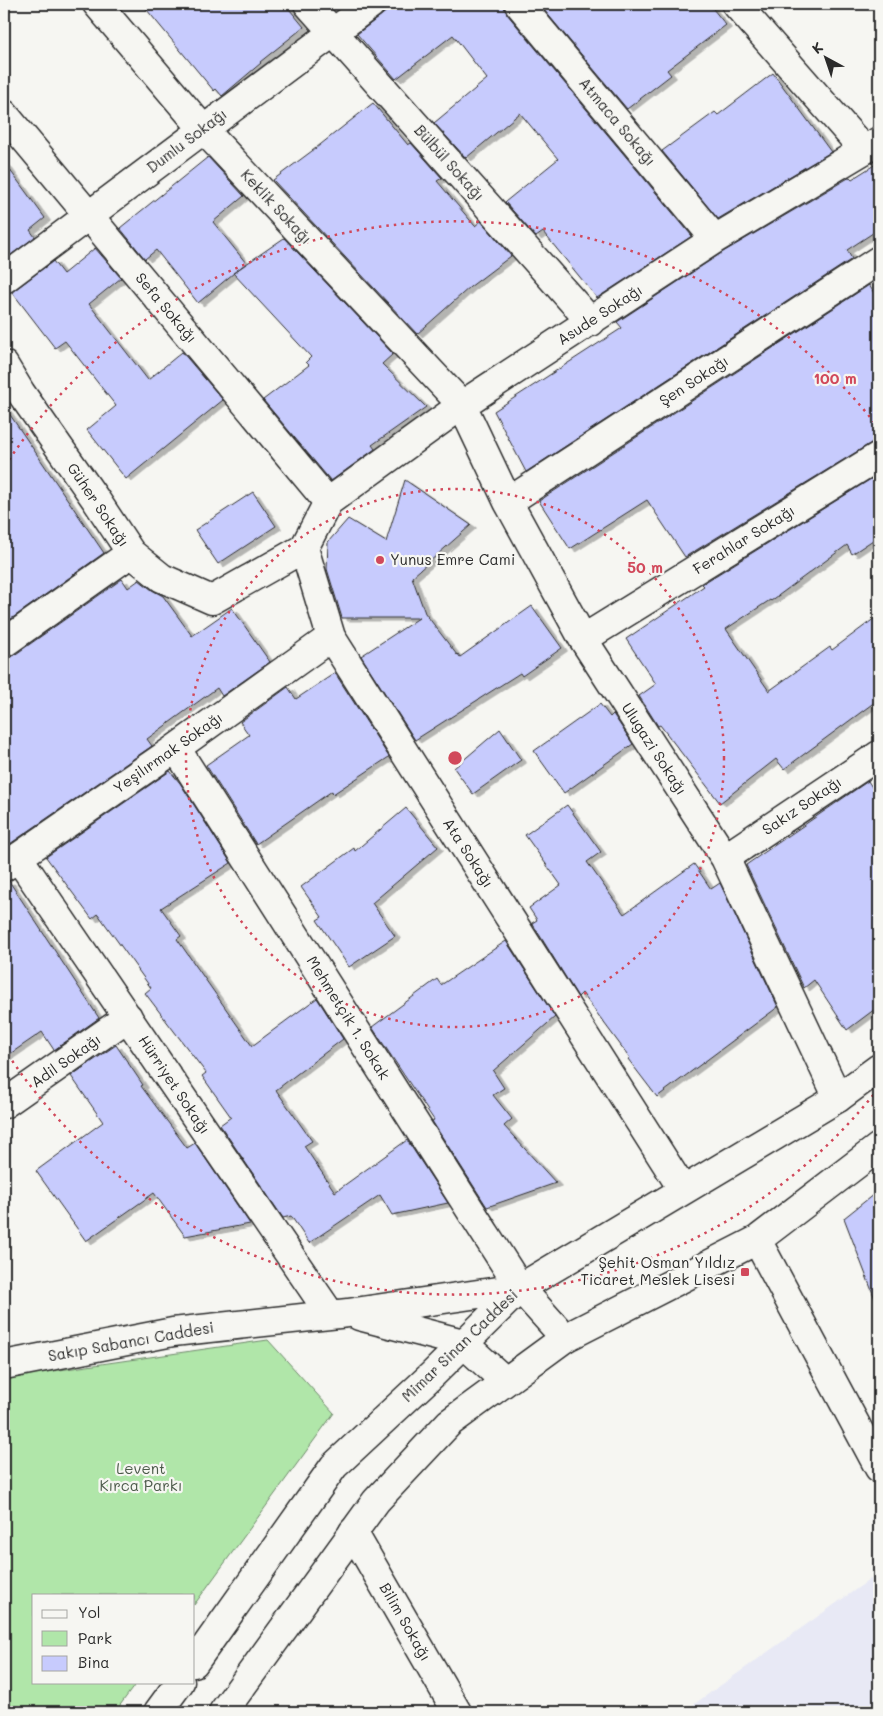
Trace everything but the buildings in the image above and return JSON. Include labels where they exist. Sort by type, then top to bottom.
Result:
[{"type":"street","name":"Keklik Sokağı","points":[[97,4],[203,129],[462,405]]},
{"type":"street","name":"Bülbül Sokağı","points":[[308,4],[591,322]]},
{"type":"street","name":"Dumlu Sokağı","points":[[4,279],[372,4]]},
{"type":"street","name":"Atmaca Sokağı","points":[[519,4],[715,239]]},
{"type":"street","points":[[736,4],[871,145]]},
{"type":"street","name":"Sefa Sokağı","points":[[4,114],[328,502]]},
{"type":"street","name":"Asude Sokağı","points":[[328,502],[462,405],[715,239],[871,145]]},
{"type":"street","name":"Şen Sokağı","points":[[508,502],[879,260]]},
{"type":"street","name":"Güher Sokağı","points":[[4,365],[12,399],[96,500],[131,553],[162,578],[212,600],[304,548]]},
{"type":"street","name":"Ulugazi Sokağı","points":[[462,405],[508,502],[583,639],[725,858],[838,1098]]},
{"type":"street","name":"Ferahlar Sokağı","points":[[583,639],[879,456]]},
{"type":"street","points":[[304,548],[328,502]]},
{"type":"street","name":"Ata Sokağı","points":[[304,548],[330,637],[683,1190]]},
{"type":"street","points":[[4,643],[131,553]]},
{"type":"street","name":"Yeşilırmak Sokağı","points":[[11,862],[176,748],[330,637]]},
{"type":"street","name":"Mehmetçik 1. Sokak","points":[[176,748],[520,1288],[565,1338]]},
{"type":"street","name":"Sakız Sokağı","points":[[725,858],[879,755]]},
{"type":"street","name":"Hürriyet Sokağı","points":[[11,862],[128,1017],[339,1314]]},
{"type":"street","name":"Adil Sokağı","points":[[4,1104],[128,1017]]},
{"type":"street","name":"Mimar Sinan Caddesi","points":[[195,1662],[334,1466],[520,1288],[838,1098],[879,1068]]},
{"type":"street","points":[[223,1712],[376,1501],[449,1423],[565,1338],[757,1240],[879,1147]]},
{"type":"street","points":[[757,1240],[879,1468]]},
{"type":"street","name":"Sakıp Sabancı Caddesi","points":[[4,1366],[173,1332],[339,1314],[520,1288]]},
{"type":"street","points":[[339,1314],[464,1343],[505,1381]]},
{"type":"street","name":"Bilim Sokağı","points":[[353,1532],[457,1712]]},
{"type":"street","points":[[158,1712],[179,1684]]},
{"type":"shaded area","points":[[879,1573],[879,1712],[683,1712]]},
{"type":"green space","name":"Levent Kırca Parkı","points":[[268,1340],[334,1413],[195,1604],[195,1594],[32,1594],[32,1684],[136,1684],[115,1712],[4,1712],[4,1378]]},
{"type":"place","name":"Yunus Emre Cami","points":[[380,560]]},
{"type":"place","name":"Şehit Osman Yıldız Ticaret Meslek Lisesi","points":[[745,1272]]}]
